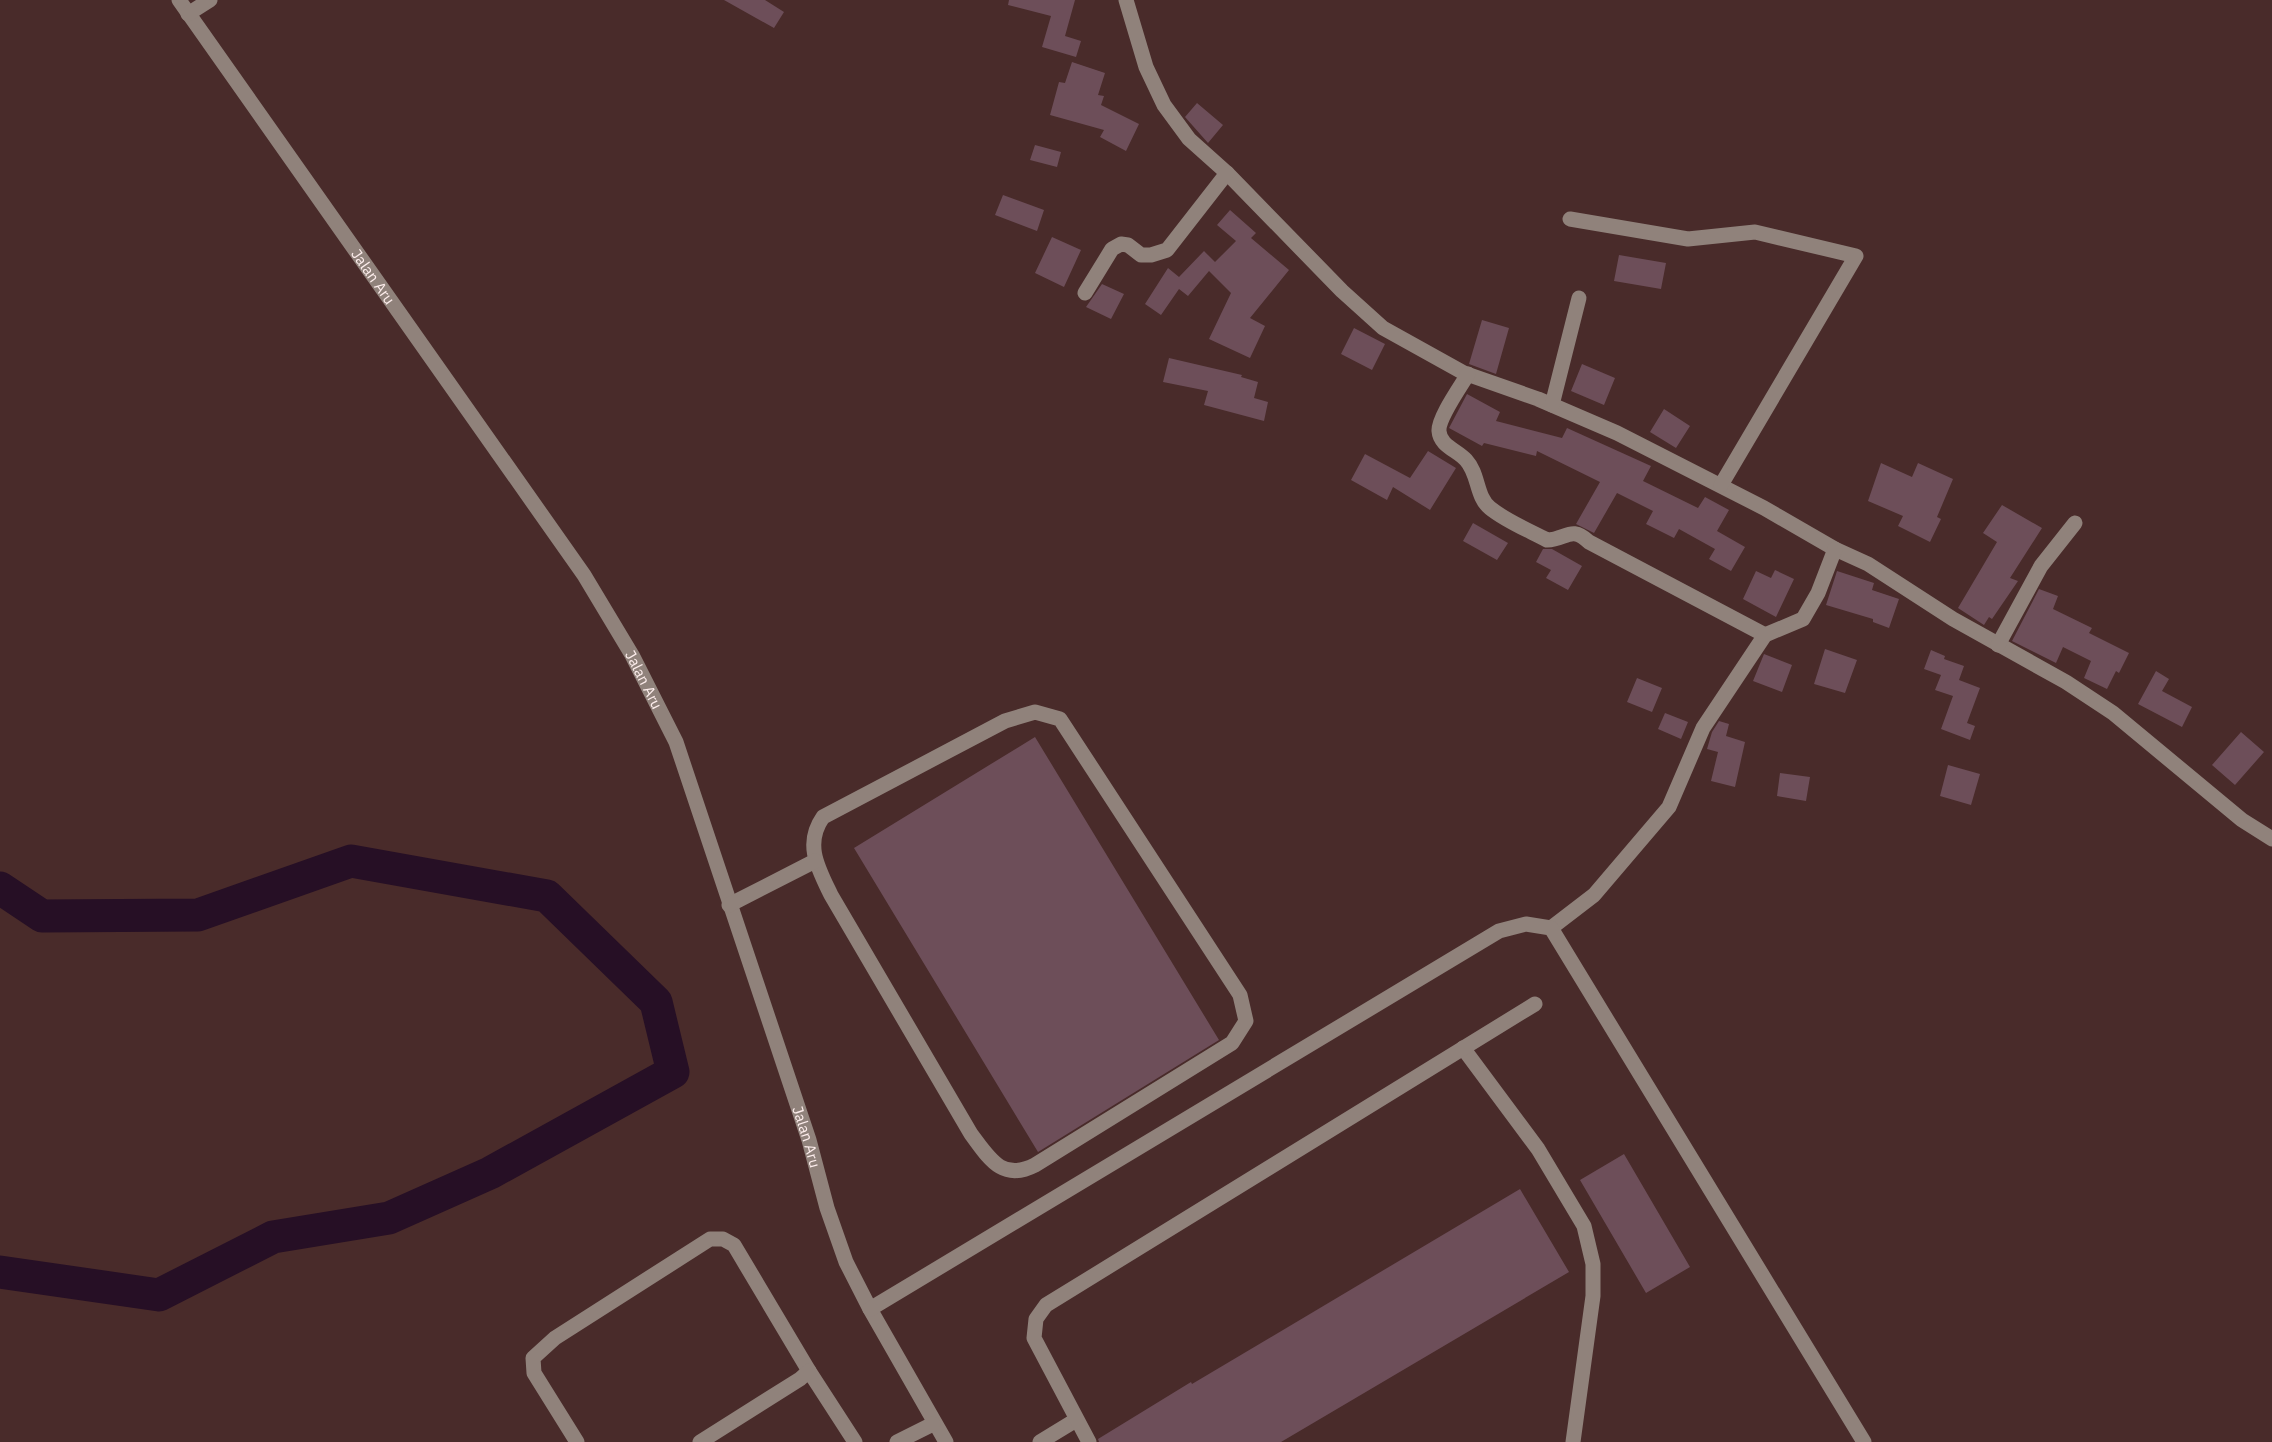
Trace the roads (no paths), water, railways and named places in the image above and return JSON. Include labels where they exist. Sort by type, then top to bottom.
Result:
[{"type":"street","name":"Jalan Aru","points":[[179,0],[585,574],[632,655],[676,742],[809,1140],[846,1262],[933,1424],[946,1442]]},
{"type":"street","points":[[188,14],[210,0]]},
{"type":"street","points":[[1126,0],[1146,67],[1164,105],[1189,139],[1227,173],[1342,291],[1383,328],[1468,374],[1552,405],[1617,433],[1721,485],[1835,549],[1868,564],[1998,645],[2066,682],[2113,712],[2242,820],[2272,839]]},
{"type":"street","points":[[1084,293],[1112,249],[1121,244],[1128,245],[1141,255],[1151,255],[1167,250],[1227,173]]},
{"type":"street","points":[[1570,219],[1688,239],[1755,232],[1856,256],[1721,485]]},
{"type":"street","points":[[1552,405],[1579,298]]},
{"type":"street","points":[[1468,374],[1442,420],[1439,433],[1442,441],[1466,460],[1476,474],[1481,497],[1489,508],[1547,540],[1572,533],[1581,534],[1589,542],[1765,635]]},
{"type":"street","points":[[1998,645],[2041,566],[2075,523]]},
{"type":"street","points":[[870,1310],[1499,931],[1526,924],[1551,928],[1594,895],[1669,807],[1703,728],[1765,635],[1803,619],[1818,593],[1835,549]]},
{"type":"street","points":[[1035,712],[1060,719],[1240,995],[1246,1021],[1232,1043],[1035,1165],[1023,1171],[1009,1171],[993,1163],[970,1134],[831,895],[815,861],[815,829],[824,817],[1005,721],[1035,712]]},
{"type":"street","points":[[729,905],[815,861]]},
{"type":"street","points":[[1551,928],[1864,1442]]},
{"type":"street","points":[[1089,1442],[1034,1338],[1036,1319],[1046,1305],[1535,1004]]},
{"type":"street","points":[[1462,1048],[1538,1149],[1584,1226],[1593,1264],[1593,1296],[1573,1442]]},
{"type":"street","points":[[577,1442],[534,1373],[533,1358],[555,1338],[710,1239],[723,1239],[734,1245],[809,1371],[855,1442]]},
{"type":"street","points":[[700,1442],[800,1380],[809,1371]]},
{"type":"street","points":[[1040,1442],[1076,1420]]},
{"type":"street","points":[[897,1442],[933,1424]]},
{"type":"waterway","points":[[0,888],[42,916],[198,915],[351,861],[547,896],[656,1002],[673,1072],[490,1173],[389,1218],[273,1237],[159,1295],[0,1272]]}]
